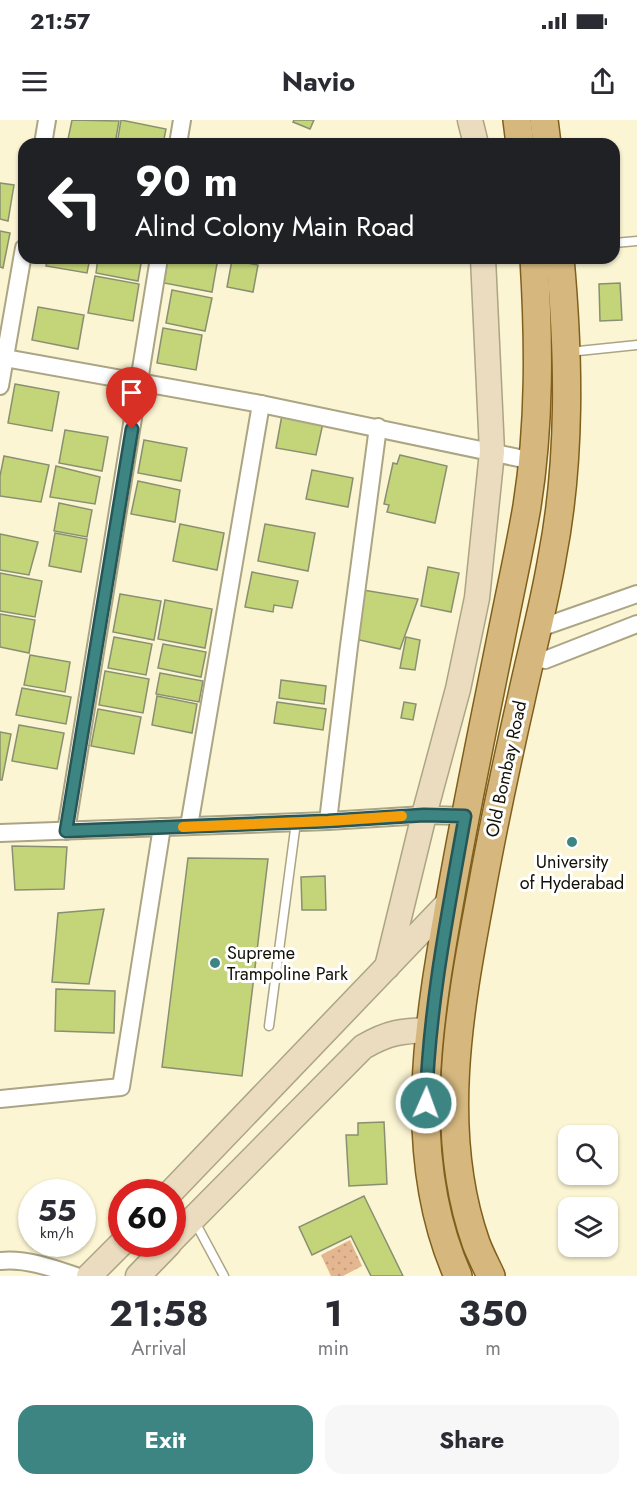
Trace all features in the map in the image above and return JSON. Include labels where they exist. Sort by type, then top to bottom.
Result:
[{"type":"main road","points":[[517,120],[519,138]]},
{"type":"main road","points":[[544,120],[546,138]]},
{"type":"main road","name":"Old Bombay Road","points":[[458,1276],[448,1253],[432,1193],[426,1126],[427,1058],[436,977],[449,902],[527,507],[538,388],[534,264]]},
{"type":"main road","name":"Old Bombay Road","points":[[490,1276],[476,1242],[461,1184],[454,1124],[455,1059],[465,981],[492,834],[552,558],[562,484],[567,394],[561,264]]},
{"type":"street","points":[[44,138],[47,120]]},
{"type":"street","points":[[179,138],[182,120]]},
{"type":"street","points":[[470,120],[474,138]]},
{"type":"street","points":[[0,386],[2,357],[21,264]]},
{"type":"street","points":[[66,831],[158,264]]},
{"type":"street","points":[[387,967],[458,689],[477,598],[492,452],[483,264]]},
{"type":"street","points":[[2,357],[261,404],[533,461]]},
{"type":"street","points":[[189,826],[261,404]]},
{"type":"street","points":[[328,821],[378,427]]},
{"type":"street","points":[[537,629],[637,594]]},
{"type":"street","points":[[531,657],[545,660],[637,624]]},
{"type":"street","points":[[0,833],[328,821],[424,815],[465,816]]},
{"type":"street","points":[[0,1099],[121,1087],[162,827]]},
{"type":"street","points":[[183,1179],[449,902]]},
{"type":"street","points":[[186,1226],[363,1047],[382,1036],[401,1031],[430,1030]]},
{"type":"street","points":[[89,1276],[108,1257]]},
{"type":"street","points":[[138,1276],[156,1257]]},
{"type":"street","points":[[0,1261],[9,1260],[52,1268],[76,1276]]},
{"type":"lane","points":[[620,243],[637,242]]},
{"type":"lane","points":[[566,352],[637,345]]},
{"type":"lane","points":[[268,1026],[296,822]]},
{"type":"lane","points":[[193,1219],[224,1276]]},
{"type":"shaded area","points":[[350,1240],[362,1266],[343,1276],[331,1276],[321,1255]]},
{"type":"building","points":[[72,120],[119,121],[116,138],[68,138]]},
{"type":"building","points":[[121,120],[166,129],[164,138],[118,138]]},
{"type":"building","points":[[294,120],[314,120],[310,129],[293,122]]},
{"type":"building","points":[[0,183],[14,185],[8,221],[0,219]]},
{"type":"building","points":[[0,231],[10,233],[3,268],[0,267]]},
{"type":"building","points":[[46,264],[89,264],[87,273],[46,266]]},
{"type":"building","points":[[97,264],[141,264],[138,281],[96,273]]},
{"type":"building","points":[[167,264],[217,264],[212,292],[164,283]]},
{"type":"building","points":[[231,264],[258,265],[253,292],[227,287]]},
{"type":"building","points":[[95,276],[139,284],[133,321],[88,313]]},
{"type":"building","points":[[620,283],[622,320],[600,321],[599,284]]},
{"type":"building","points":[[172,290],[212,298],[205,331],[166,323]]},
{"type":"building","points":[[38,307],[84,315],[78,349],[32,340]]},
{"type":"building","points":[[163,328],[202,335],[196,370],[157,363]]},
{"type":"building","points":[[15,384],[59,392],[52,431],[8,423]]},
{"type":"building","points":[[282,415],[323,423],[316,455],[276,448]]},
{"type":"building","points":[[65,430],[108,437],[102,471],[59,463]]},
{"type":"building","points":[[144,440],[187,448],[181,481],[138,473]]},
{"type":"building","points":[[400,455],[447,466],[435,523],[387,512],[389,505],[384,504],[393,463],[397,464]]},
{"type":"building","points":[[4,456],[49,465],[41,502],[0,496],[0,476]]},
{"type":"building","points":[[56,466],[100,477],[95,504],[50,497]]},
{"type":"building","points":[[312,470],[353,478],[348,507],[306,499]]},
{"type":"building","points":[[138,481],[180,490],[175,522],[131,514]]},
{"type":"building","points":[[59,503],[92,510],[87,537],[54,531]]},
{"type":"building","points":[[180,524],[224,533],[217,570],[173,561]]},
{"type":"building","points":[[265,524],[315,533],[308,571],[258,561]]},
{"type":"building","points":[[55,533],[87,539],[81,572],[49,566]]},
{"type":"building","points":[[0,534],[38,542],[29,575],[0,570]]},
{"type":"building","points":[[428,567],[459,573],[451,612],[421,606]]},
{"type":"building","points":[[252,572],[298,581],[292,608],[274,605],[273,612],[245,607]]},
{"type":"building","points":[[0,573],[42,581],[35,617],[0,611]]},
{"type":"building","points":[[363,590],[418,599],[400,649],[355,639]]},
{"type":"building","points":[[120,594],[161,601],[154,640],[113,632]]},
{"type":"building","points":[[165,600],[212,609],[205,648],[158,639]]},
{"type":"building","points":[[0,614],[35,620],[29,653],[0,647]]},
{"type":"building","points":[[114,637],[152,644],[146,675],[108,668]]},
{"type":"building","points":[[406,637],[420,640],[415,670],[400,668]]},
{"type":"building","points":[[163,644],[206,652],[201,677],[158,668]]},
{"type":"building","points":[[30,655],[70,662],[65,692],[24,685]]},
{"type":"building","points":[[105,671],[149,679],[143,713],[99,705]]},
{"type":"building","points":[[160,673],[203,681],[199,702],[156,694]]},
{"type":"building","points":[[281,680],[326,686],[324,704],[279,698]]},
{"type":"building","points":[[22,688],[71,697],[66,724],[16,715]]},
{"type":"building","points":[[157,696],[197,704],[192,733],[152,725]]},
{"type":"building","points":[[277,702],[326,709],[323,730],[274,723]]},
{"type":"building","points":[[404,702],[416,704],[413,720],[401,718]]},
{"type":"building","points":[[98,709],[141,717],[134,754],[91,746]]},
{"type":"building","points":[[19,725],[64,733],[57,769],[12,761]]},
{"type":"building","points":[[0,732],[11,734],[2,780],[0,780]]},
{"type":"building","points":[[12,846],[67,847],[64,889],[15,890]]},
{"type":"building","name":"Supreme Trampoline Park","points":[[188,858],[268,859],[242,1076],[162,1067]]},
{"type":"building","points":[[325,876],[326,910],[302,910],[301,877]]},
{"type":"building","points":[[104,909],[89,984],[52,982],[58,913]]},
{"type":"building","points":[[56,989],[115,991],[114,1033],[55,1031]]},
{"type":"building","points":[[384,1122],[387,1184],[349,1186],[346,1135],[358,1135],[358,1123]]},
{"type":"building","points":[[364,1196],[403,1276],[371,1276],[351,1236],[312,1255],[299,1227]]},
{"type":"slow traffic","points":[[183,827],[402,816]]},
{"type":"place","name":"University of Hyderabad","points":[[572,842]]},
{"type":"place","name":"Supreme Trampoline Park","points":[[215,963]]},
{"type":"route","points":[[132,429],[66,831],[424,815],[465,816],[436,977],[427,1058],[426,1103]]}]
